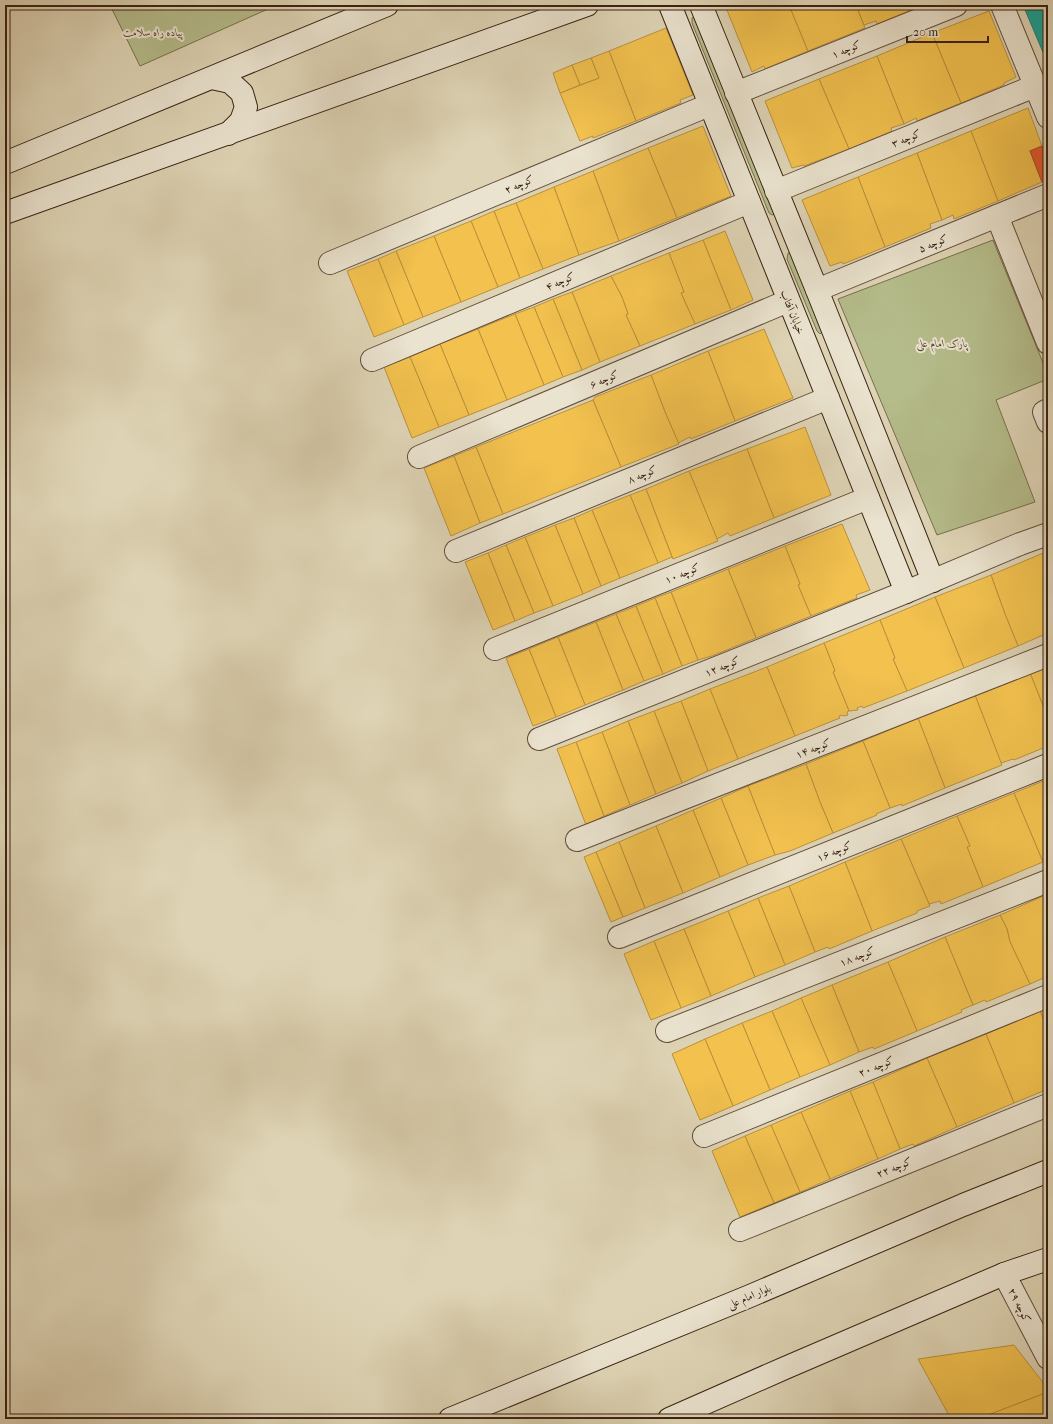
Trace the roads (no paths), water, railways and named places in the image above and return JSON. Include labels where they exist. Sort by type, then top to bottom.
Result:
[{"type":"street","points":[[5,163],[387,5]]},
{"type":"street","points":[[5,213],[587,5]]},
{"type":"street","name":"خیابان آفتاب","points":[[670,5],[906,592]]},
{"type":"street","points":[[701,5],[933,581]]},
{"type":"street","name":"کوچه ۱","points":[[736,93],[956,5]]},
{"type":"street","points":[[1002,5],[1048,117]]},
{"type":"street","points":[[212,78],[230,82],[242,93],[246,107],[241,121],[228,134]]},
{"type":"street","name":"کوچه ۳","points":[[776,191],[1035,86]]},
{"type":"street","name":"کوچه ۲","points":[[330,263],[709,105]]},
{"type":"street","name":"کوچه ۵","points":[[817,290],[1048,195]]},
{"type":"street","name":"کوچه ۴","points":[[372,360],[749,202]]},
{"type":"street","points":[[998,216],[1048,343]]},
{"type":"street","points":[[763,236],[791,226]]},
{"type":"street","name":"کوچه ۶","points":[[420,457],[788,301]]},
{"type":"street","name":"کوچه ۸","points":[[456,551],[828,398]]},
{"type":"street","name":"کوچه ۱۰","points":[[495,649],[868,498]]},
{"type":"street","points":[[906,592],[1020,544],[1048,534]]},
{"type":"street","name":"کوچه ۱۲","points":[[539,739],[906,592]]},
{"type":"street","name":"کوچه ۱۴","points":[[577,840],[1048,655]]},
{"type":"street","name":"کوچه ۱۶","points":[[620,937],[1048,766]]},
{"type":"street","name":"کوچه ۱۸","points":[[667,1031],[1048,881]]},
{"type":"street","name":"کوچه ۲۰","points":[[704,1136],[1048,996]]},
{"type":"street","name":"کوچه ۲۲","points":[[740,1230],[1048,1105]]},
{"type":"street","name":"بلوار امام علی","points":[[450,1419],[750,1296],[963,1205],[1048,1171]]},
{"type":"street","points":[[669,1419],[1004,1274],[1048,1259]]},
{"type":"street","name":"کوچه ۲۹","points":[[1004,1274],[1048,1358]]},
{"type":"park label","name":"پیاده راه سلامت","points":[[153,32]]},
{"type":"park label","name":"پارک امام علی","points":[[942,343]]}]
